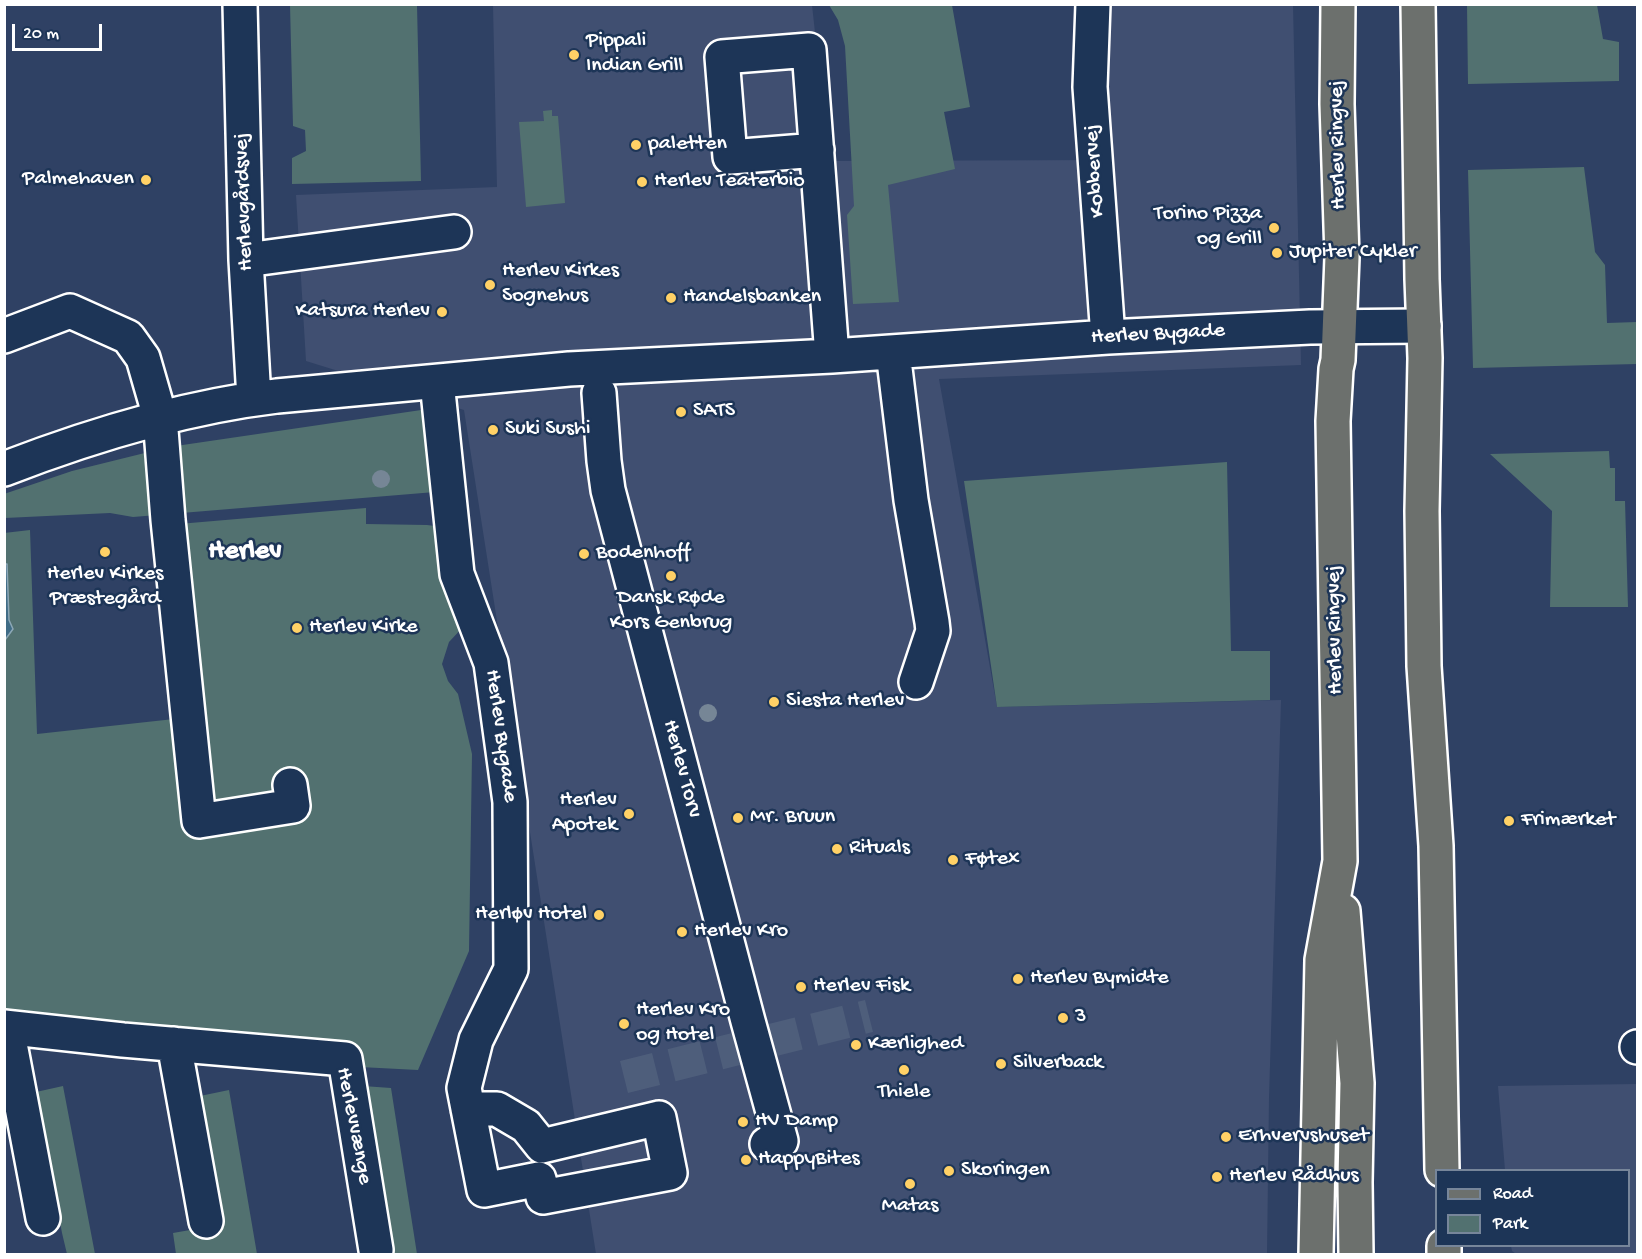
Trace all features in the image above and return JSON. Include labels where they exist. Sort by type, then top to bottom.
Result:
[{"type":"main road","name":"Herlev Ringvej","points":[[1316,1254],[1322,960],[1340,861],[1333,421],[1340,327],[1342,257],[1337,104],[1338,4]]},
{"type":"main road","points":[[1418,4],[1425,358],[1422,511],[1424,666],[1436,846],[1442,1169]]},
{"type":"main road","points":[[1340,861],[1358,1083],[1354,1182],[1356,1254]]},
{"type":"street","name":"Herlevgårdsvej","points":[[240,4],[246,260],[254,399]]},
{"type":"street","name":"Kobbervej","points":[[1093,4],[1090,87],[1108,337]]},
{"type":"street","points":[[817,150],[832,356]]},
{"type":"street","points":[[246,260],[454,232]]},
{"type":"street","points":[[4,336],[70,311],[128,337],[143,358],[160,417],[168,520],[199,821],[293,806],[290,785]]},
{"type":"street","name":"Herlev Bygade","points":[[4,469],[43,454],[160,417],[254,399],[569,369],[832,356],[1108,337],[1310,327],[1424,326]]},
{"type":"street","points":[[893,352],[911,500],[933,631],[916,682]]},
{"type":"street","name":"Herlev Bygade","points":[[437,382],[457,574],[491,663],[510,802],[511,969],[476,1040],[466,1098]]},
{"type":"street","name":"Herlev Torv","points":[[599,393],[608,490],[748,1021],[774,1142]]},
{"type":"street","name":"Herlevvænge","points":[[43,1218],[6,1027],[345,1059],[376,1250]]},
{"type":"street","points":[[174,1044],[206,1221]]},
{"type":"street","points":[[466,1098],[497,1109],[526,1126],[542,1146],[659,1118],[670,1173],[543,1197],[539,1179],[484,1190],[466,1098]]},
{"type":"shaded area","points":[[493,5],[812,5],[829,161],[1110,160],[1106,68],[1110,5],[1293,5],[1301,365],[939,379],[997,707],[1281,700],[1269,1098],[1267,1254],[596,1254],[464,410],[306,361],[296,195],[497,187]]},
{"type":"shaded area","points":[[5,564],[7,564],[9,620],[13,629],[5,640]]},
{"type":"shaded area","points":[[1637,1084],[1637,1254],[1516,1254],[1512,1251],[1511,1247],[1630,1247],[1630,1169],[1505,1169],[1498,1086]]},
{"type":"green space","points":[[290,5],[417,5],[421,181],[292,184],[292,158],[306,151],[305,130],[293,126]]},
{"type":"green space","points":[[829,5],[952,5],[970,107],[944,112],[955,169],[888,185],[899,302],[853,304],[847,215],[854,206],[845,46],[838,20]]},
{"type":"green space","points":[[1467,5],[1597,5],[1603,39],[1619,42],[1619,81],[1468,84]]},
{"type":"green space","points":[[552,110],[552,116],[558,116],[565,203],[526,207],[519,122],[544,121],[543,111]]},
{"type":"green space","points":[[1584,167],[1595,252],[1605,265],[1607,323],[1637,322],[1637,364],[1473,368],[1468,170]]},
{"type":"green space","points":[[428,409],[435,492],[133,517],[110,513],[5,518],[4,494],[72,471],[169,447]]},
{"type":"green space","points":[[1609,451],[1610,468],[1615,468],[1615,501],[1625,501],[1628,607],[1550,607],[1552,511],[1490,454]]},
{"type":"green space","points":[[1227,462],[1231,651],[1270,651],[1270,700],[997,707],[964,481]]},
{"type":"green space","points":[[366,508],[366,524],[435,526],[465,625],[449,642],[442,664],[448,681],[458,694],[472,754],[469,951],[418,1070],[360,1067],[355,1046],[5,1013],[4,533],[30,530],[37,734],[174,719],[155,526]]},
{"type":"green space","points":[[63,1086],[95,1254],[67,1254],[62,1233],[36,1092]]},
{"type":"green space","points":[[363,1086],[391,1088],[417,1254],[387,1254]]},
{"type":"green space","points":[[229,1090],[257,1254],[176,1254],[173,1233],[224,1224],[200,1096]]},
{"type":"tunnel","points":[[624,1077],[869,1016]]},
{"type":"place","name":"Pippali Indian Grill","points":[[574,55]]},
{"type":"place","name":"paletten","points":[[636,145]]},
{"type":"place","name":"Palmehaven","points":[[146,180]]},
{"type":"place","name":"Herlev Teaterbio","points":[[642,182]]},
{"type":"place","name":"Torino Pizza og Grill","points":[[1274,228]]},
{"type":"place","name":"Jupiter Cykler","points":[[1277,253]]},
{"type":"place","name":"Herlev Kirkes Sognehus","points":[[490,285]]},
{"type":"place","name":"Handelsbanken","points":[[671,298]]},
{"type":"place","name":"Katsura Herlev","points":[[442,312]]},
{"type":"place","name":"SATS","points":[[681,412]]},
{"type":"place","name":"Suki Sushi","points":[[493,430]]},
{"type":"place","name":"Herlev Kirkes Præstegård","points":[[105,552]]},
{"type":"place","name":"Bodenhoff","points":[[584,554]]},
{"type":"place","name":"Dansk Røde Kors Genbrug","points":[[671,576]]},
{"type":"place","name":"Herlev Kirke","points":[[297,628]]},
{"type":"place","name":"Siesta Herlev","points":[[774,702]]},
{"type":"place","name":"Herlev Apotek","points":[[629,814]]},
{"type":"place","name":"Mr. Bruun","points":[[738,818]]},
{"type":"place","name":"Frimærket","points":[[1509,821]]},
{"type":"place","name":"Rituals","points":[[837,849]]},
{"type":"place","name":"Føtex","points":[[953,860]]},
{"type":"place","name":"Herløv Hotel","points":[[599,915]]},
{"type":"place","name":"Herlev Kro","points":[[682,932]]},
{"type":"place","name":"Herlev Bymidte","points":[[1018,979]]},
{"type":"place","name":"Herlev Fisk","points":[[801,987]]},
{"type":"place","name":"3","points":[[1063,1018]]},
{"type":"place","name":"Herlev Kro og Hotel","points":[[624,1024]]},
{"type":"place","name":"Kærlighed","points":[[856,1045]]},
{"type":"place","name":"Silverback","points":[[1001,1064]]},
{"type":"place","name":"Thiele","points":[[904,1070]]},
{"type":"place","name":"HV Damp","points":[[743,1122]]},
{"type":"place","name":"Erhvervshuset","points":[[1226,1137]]},
{"type":"place","name":"HappyBites","points":[[746,1160]]},
{"type":"place","name":"Skoringen","points":[[949,1171]]},
{"type":"place","name":"Herlev Rådhus","points":[[1217,1177]]},
{"type":"place","name":"Matas","points":[[910,1184]]},
{"type":"district","name":"Herlev","points":[[245,553]]}]
